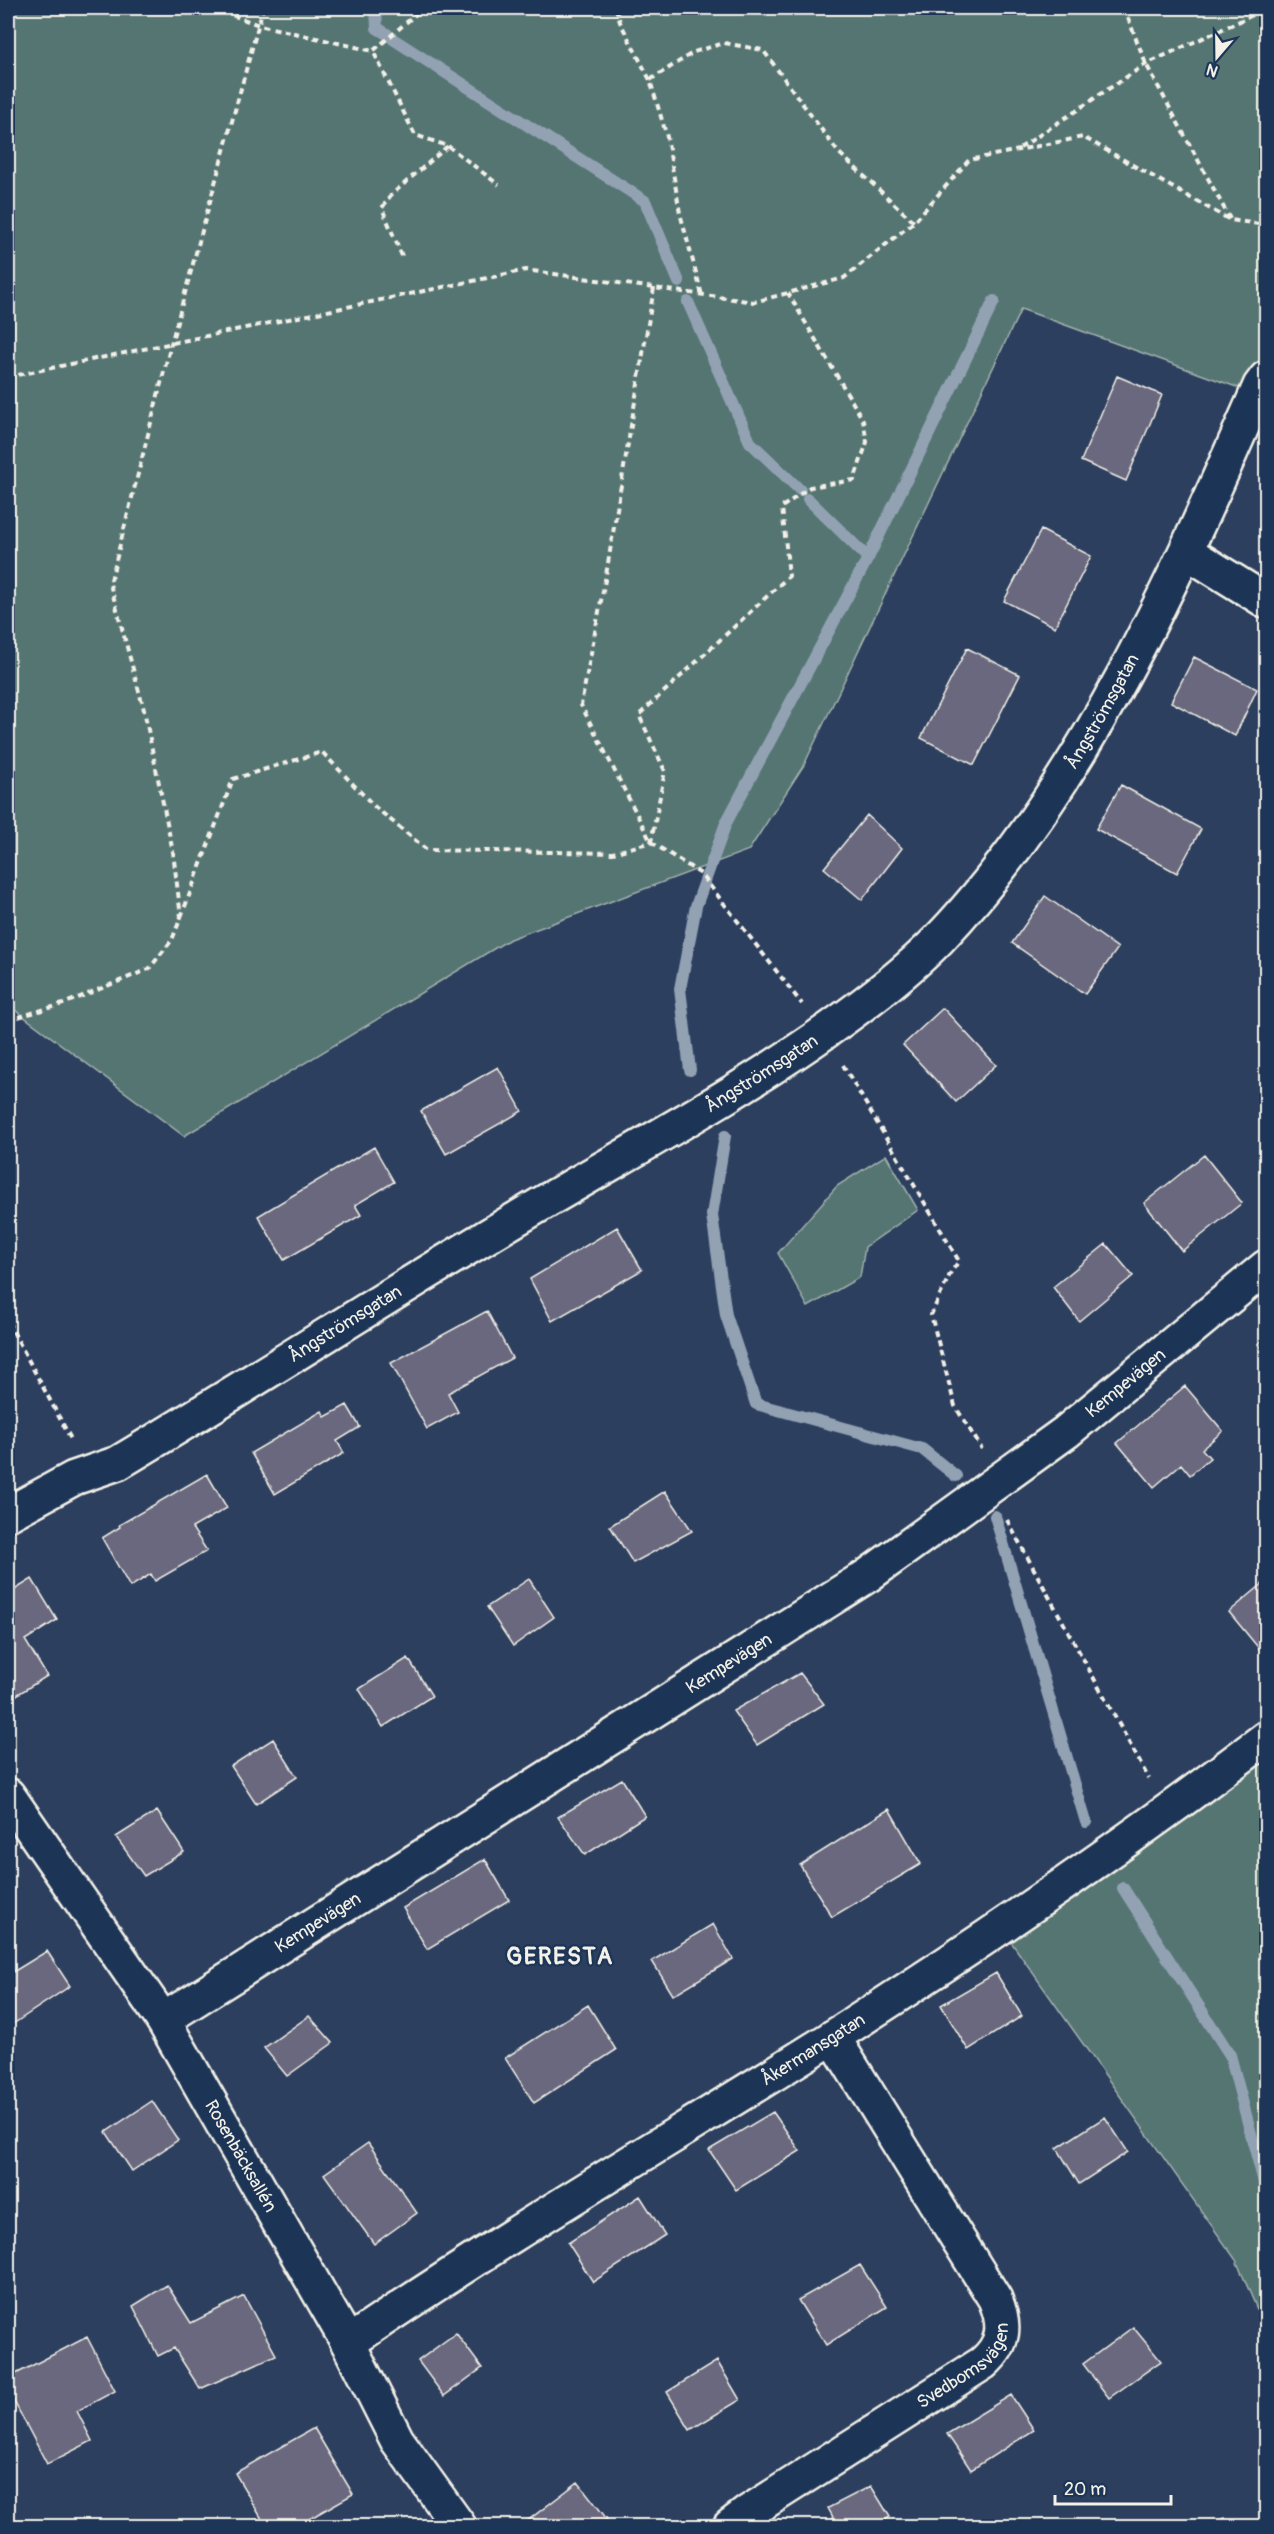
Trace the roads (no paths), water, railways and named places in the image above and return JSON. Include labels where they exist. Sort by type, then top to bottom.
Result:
[{"type":"street","name":"Ångströmsgatan","points":[[8,1514],[74,1478],[118,1463],[544,1202],[714,1104],[824,1033],[882,992],[938,940],[998,871],[1079,754],[1187,552],[1266,378]]},
{"type":"street","points":[[1187,552],[1266,601]]},
{"type":"street","name":"Kempevägen","points":[[163,2020],[867,1576],[1066,1432],[1266,1267]]},
{"type":"street","name":"Åkermansgatan","points":[[348,2343],[833,2037],[1166,1811],[1266,1738]]},
{"type":"street","name":"Rosenbäcksallén","points":[[8,1795],[163,2020],[348,2343],[397,2440],[459,2526]]},
{"type":"street","name":"Svedbomsvägen","points":[[730,2526],[983,2363],[995,2352],[1002,2339],[1002,2315],[995,2300],[833,2037]]},
{"type":"waterway","points":[[376,8],[377,28],[387,34]]},
{"type":"waterway","points":[[393,39],[645,201],[679,282]]},
{"type":"waterway","points":[[690,1070],[680,989],[696,906],[726,823],[868,558],[994,301]]},
{"type":"waterway","points":[[688,302],[750,442],[800,490]]},
{"type":"waterway","points":[[808,499],[868,558]]},
{"type":"waterway","points":[[725,1136],[712,1215],[726,1315],[756,1404],[922,1449],[956,1476]]},
{"type":"waterway","points":[[995,1516],[1086,1822]]},
{"type":"waterway","points":[[1123,1888],[1230,2055],[1266,2190]]},
{"type":"district","name":"GERESTA","points":[[560,1956]]}]
